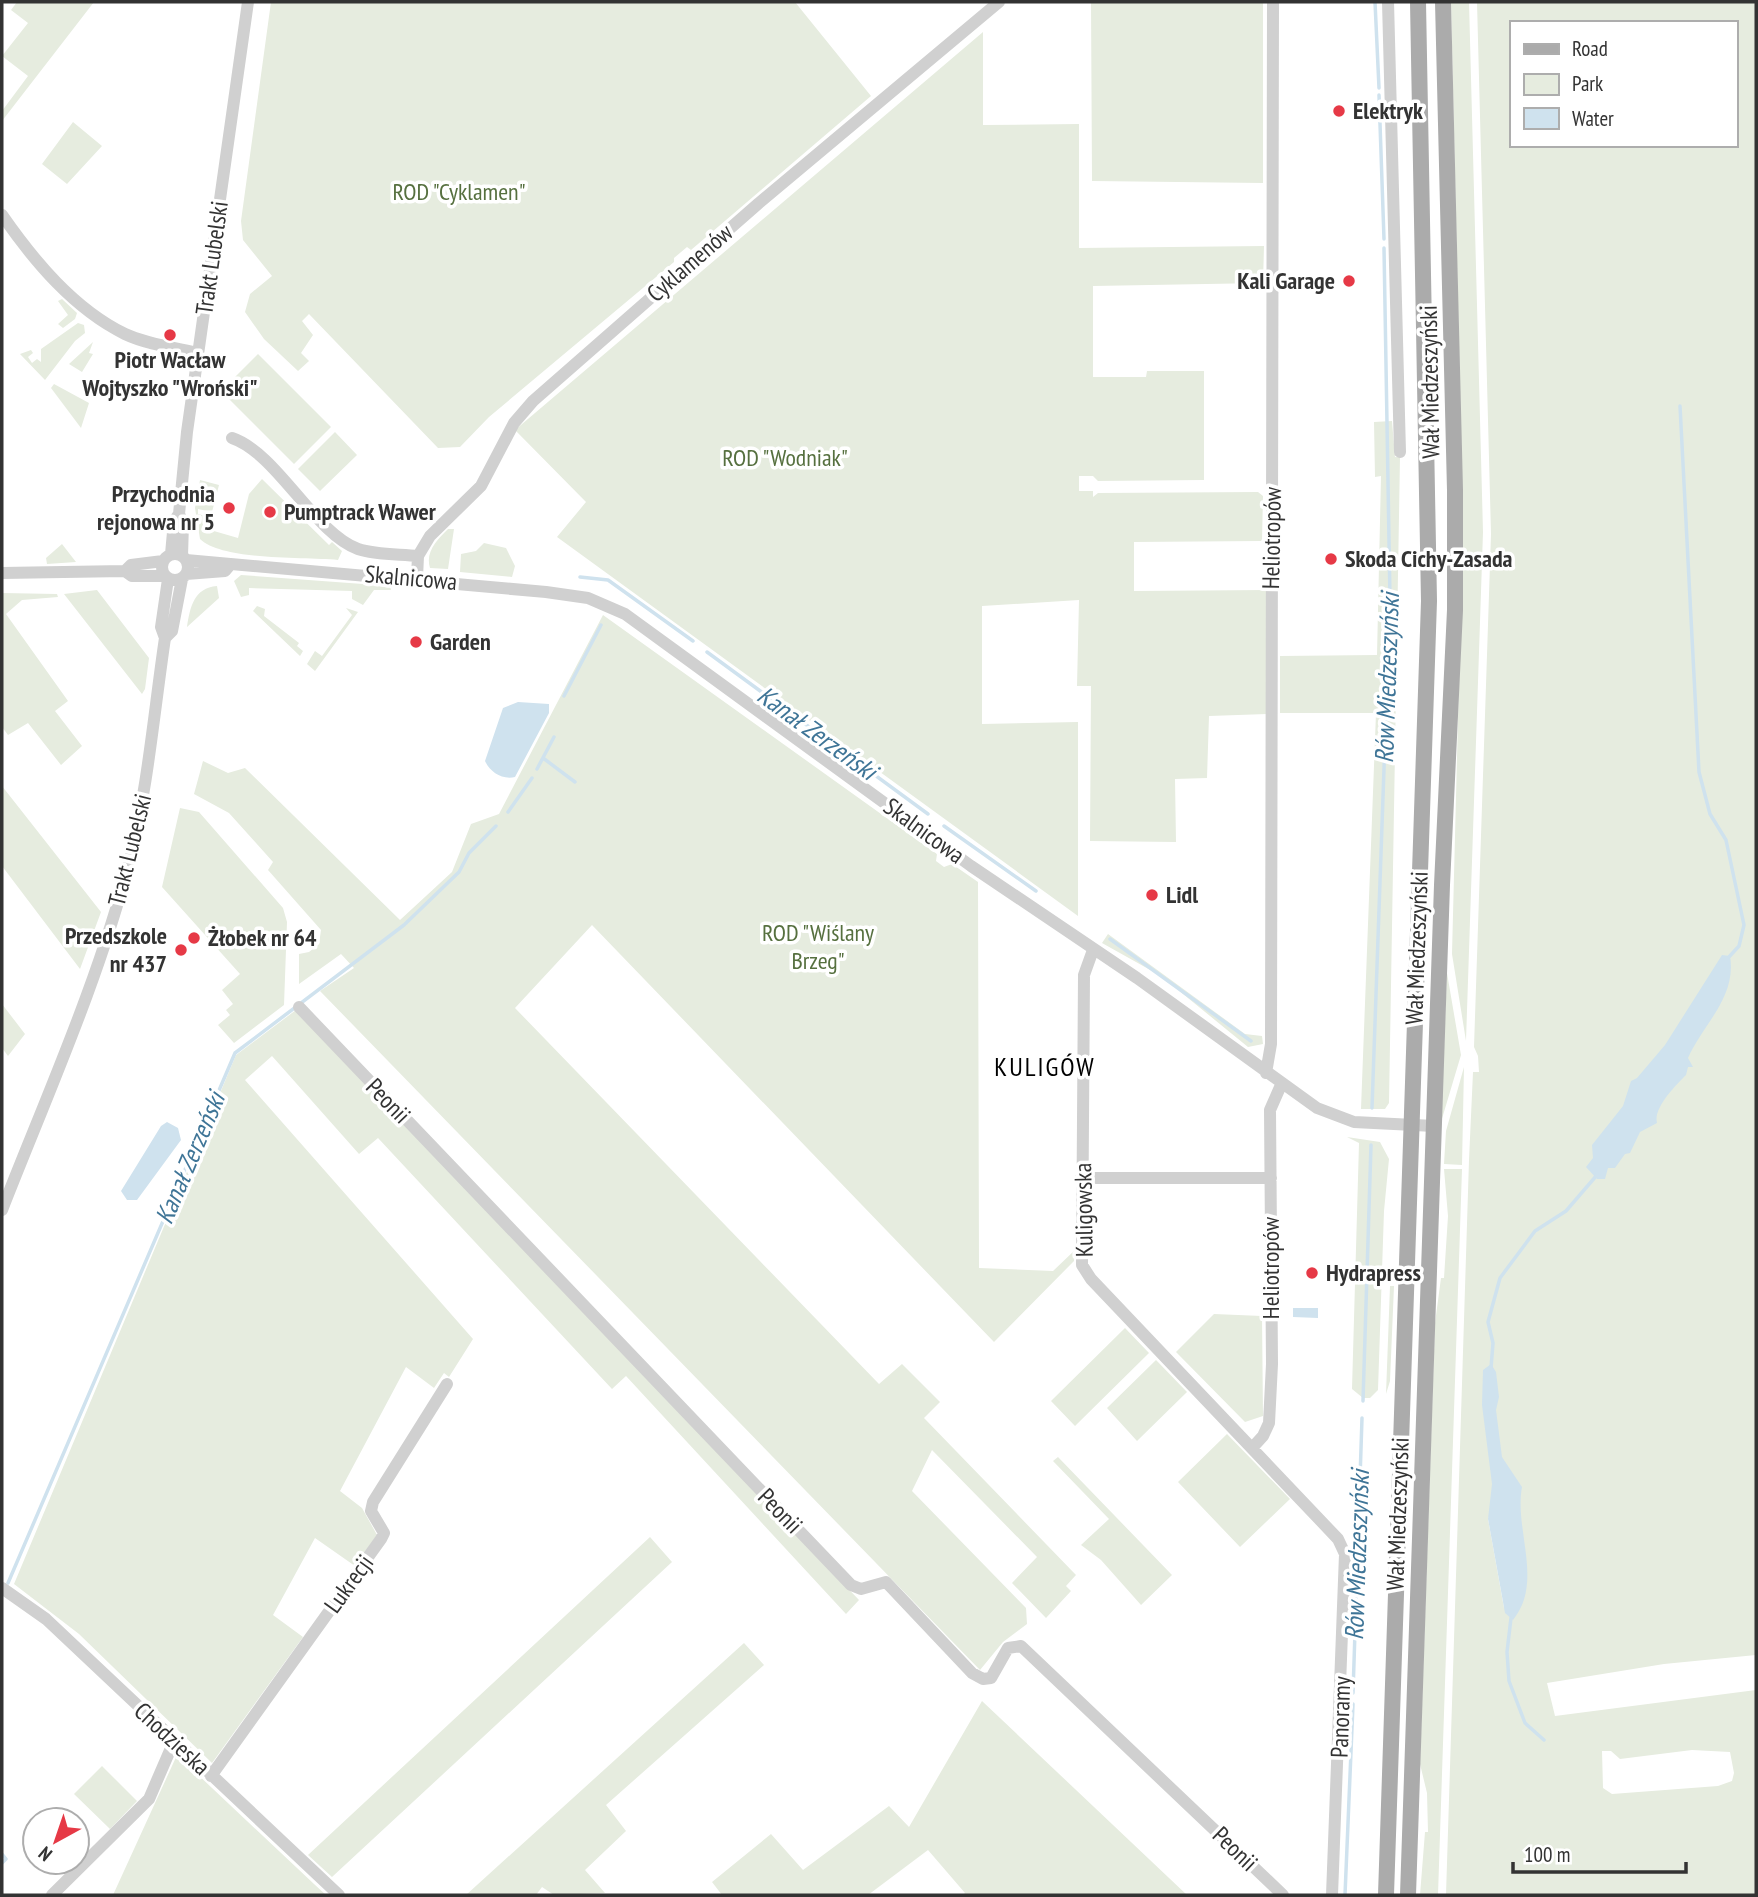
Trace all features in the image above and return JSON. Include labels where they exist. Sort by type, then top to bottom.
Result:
[{"type":"main road","name":"Wał Miedzeszyński","points":[[1386,1895],[1429,601],[1418,2]]},
{"type":"main road","name":"Wał Miedzeszyński","points":[[1408,1895],[1442,875],[1453,687],[1456,551],[1443,2]]},
{"type":"street","name":"Trakt Lubelski","points":[[175,558],[183,523],[179,514],[198,353],[248,2]]},
{"type":"street","name":"Cyklamenów","points":[[418,556],[430,536],[481,485],[514,423],[557,377],[999,2]]},
{"type":"street","name":"Heliotropów","points":[[1266,1073],[1271,1044],[1273,2]]},
{"type":"street","points":[[1388,2],[1399,452]]},
{"type":"street","points":[[2,215],[45,271],[109,325],[128,335],[198,353]]},
{"type":"street","points":[[232,438],[243,442],[254,451],[337,534],[355,548],[418,556],[417,578]]},
{"type":"street","points":[[175,558],[175,577]]},
{"type":"street","points":[[175,558],[175,577]]},
{"type":"street","name":"Skalnicowa","points":[[125,571],[131,565],[175,558],[223,561],[230,565],[278,565],[417,578],[588,598],[625,614],[971,866],[1171,1002],[1281,1085],[1337,1118],[1369,1124],[1434,1126]]},
{"type":"street","name":"Skalnicowa","points":[[2,573],[51,575],[125,571],[132,576],[175,577],[225,571],[230,565]]},
{"type":"street","name":"Trakt Lubelski","points":[[2,1210],[113,920],[145,789],[166,638],[161,626],[175,577]]},
{"type":"street","name":"Kuligowska","points":[[1093,950],[1084,975],[1082,1265],[1091,1279],[1253,1447]]},
{"type":"street","name":"Peonii","points":[[299,1007],[851,1585],[861,1589],[886,1582],[972,1672],[983,1679],[992,1678],[1008,1647],[1016,1645],[1026,1650],[1283,1895]]},
{"type":"street","name":"Heliotropów","points":[[1253,1447],[1265,1433],[1269,1417],[1272,1364],[1270,1110],[1281,1085]]},
{"type":"street","points":[[1082,1178],[1271,1178]]},
{"type":"street","name":"Lukrecji","points":[[211,1776],[381,1539],[384,1533],[372,1511],[373,1502],[447,1384]]},
{"type":"street","name":"Panoramy","points":[[1253,1447],[1338,1539],[1345,1554],[1332,1895]]},
{"type":"street","name":"Chodzieska","points":[[2,1588],[46,1619],[339,1895]]},
{"type":"street","points":[[52,1895],[149,1799],[174,1741]]},
{"type":"green space","points":[[17,2],[94,2],[2,121],[2,111],[28,76],[2,56],[28,23],[11,10]]},
{"type":"green space","name":"ROD \"Cyklamen\"","points":[[271,2],[795,2],[871,96],[691,250],[687,247],[674,258],[674,262],[489,417],[460,447],[438,448],[309,314],[302,321],[313,335],[301,353],[309,361],[298,371],[264,339],[245,312],[250,294],[272,276],[243,240],[241,221]]},
{"type":"green space","points":[[1091,2],[1263,2],[1263,183],[1092,181]]},
{"type":"green space","points":[[1451,2],[1469,2],[1483,532],[1466,1041],[1452,954],[1463,522]]},
{"type":"green space","points":[[1477,2],[1756,2],[1756,1655],[1664,1664],[1547,1683],[1555,1716],[1756,1690],[1756,1895],[1446,1895],[1469,1160],[1473,1072],[1479,1072],[1478,1056],[1474,1047],[1491,534]],"holes":[[[1498,1495],[1504,1608],[1488,1519]],[[1692,1750],[1730,1752],[1734,1773],[1732,1781],[1718,1786],[1612,1794],[1603,1788],[1602,1751],[1611,1751],[1620,1759]]]},
{"type":"green space","name":"ROD \"Wodniak\"","points":[[983,32],[983,125],[1079,124],[1079,248],[1264,246],[1263,283],[1093,286],[1093,377],[1146,377],[1147,371],[1204,371],[1204,480],[1098,481],[1093,476],[1079,476],[1079,491],[1093,491],[1093,497],[1098,493],[1258,492],[1263,496],[1262,541],[1134,542],[1134,591],[1268,590],[1267,714],[1209,716],[1207,778],[1175,779],[1176,842],[1090,841],[1091,686],[1077,686],[1079,600],[982,606],[982,724],[1078,722],[1078,916],[557,537],[586,502],[515,430]]},
{"type":"green space","points":[[73,122],[102,146],[67,184],[42,164]]},
{"type":"green space","points":[[62,299],[77,313],[75,319],[63,328],[58,324],[68,315],[58,301]]},
{"type":"green space","points":[[78,323],[84,325],[85,333],[75,341],[45,380],[20,354],[31,350],[33,353],[28,357],[32,363],[37,359],[41,362],[41,349]]},
{"type":"green space","points":[[93,342],[89,353],[93,354],[82,372],[69,364]]},
{"type":"green space","points":[[258,354],[331,427],[294,464],[221,391]]},
{"type":"green space","points":[[54,384],[89,403],[81,428],[51,388]]},
{"type":"green space","points":[[1392,421],[1395,457],[1400,457],[1389,1103],[1385,1109],[1361,1109],[1376,713],[1280,713],[1280,656],[1377,655],[1381,476],[1375,477],[1374,422]]},
{"type":"green space","points":[[335,432],[357,455],[320,491],[298,469]]},
{"type":"green space","points":[[262,479],[329,545],[332,542],[342,551],[338,560],[245,555],[211,546],[200,539],[195,508],[200,480],[219,485],[212,512],[198,509],[198,514],[210,517],[207,529],[238,538],[249,494]]},
{"type":"green space","points":[[448,529],[454,529],[448,569],[430,568],[431,552]]},
{"type":"green space","points":[[484,543],[506,548],[515,566],[512,577],[460,572],[461,554],[476,551]]},
{"type":"green space","points":[[62,544],[76,562],[47,564],[46,558]]},
{"type":"green space","points":[[241,575],[390,586],[391,590],[374,590],[363,605],[352,599],[352,591],[249,588],[249,595],[241,597],[234,581]]},
{"type":"green space","points":[[217,586],[219,598],[187,627],[194,600],[203,590]]},
{"type":"green space","points":[[97,590],[149,658],[142,694],[64,594]]},
{"type":"green space","points":[[2,593],[57,594],[58,597],[22,600],[6,614],[68,701],[55,711],[82,746],[61,765],[28,723],[8,735],[2,727]]},
{"type":"green space","points":[[257,606],[265,609],[264,616],[299,643],[297,646],[303,651],[300,656],[253,611]]},
{"type":"green space","points":[[346,608],[358,612],[315,671],[307,664],[315,651],[322,656],[352,615]]},
{"type":"green space","name":"ROD \"Wiślany Brzeg\"","points":[[603,615],[937,854],[936,861],[944,867],[952,864],[978,882],[979,1268],[1053,1271],[1075,1250],[1074,1261],[994,1342],[592,925],[515,1008],[879,1384],[902,1364],[940,1402],[924,1418],[1076,1575],[1066,1586],[1071,1591],[1046,1618],[1012,1583],[1037,1557],[932,1450],[912,1491],[1026,1608],[1027,1624],[1003,1642],[980,1670],[320,991],[354,968],[341,954],[299,984],[299,954],[309,952],[319,944],[321,930],[268,870],[273,862],[229,813],[194,794],[203,761],[228,773],[245,768],[400,920],[452,872],[471,824],[499,814]]},
{"type":"green space","points":[[2,786],[101,912],[80,969],[2,866]]},
{"type":"green space","points":[[180,808],[199,812],[283,908],[287,922],[284,1005],[234,1043],[218,1025],[230,1015],[226,1010],[233,1004],[222,990],[240,974],[162,887]]},
{"type":"green space","points":[[1108,934],[1245,1034],[1262,1036],[1263,1044],[1248,1047],[1161,976],[1102,943]]},
{"type":"green space","points":[[1447,973],[1461,1055],[1441,1122]]},
{"type":"green space","points":[[2,1004],[25,1034],[8,1056],[2,1048]]},
{"type":"green space","points":[[296,1010],[859,1600],[846,1614],[626,1376],[612,1389],[378,1138],[359,1154],[272,1056],[245,1080],[473,1339],[449,1377],[444,1373],[434,1388],[406,1367],[340,1491],[362,1508],[377,1535],[355,1566],[315,1538],[273,1615],[303,1637],[212,1763],[79,1634],[14,1584],[236,1055]]},
{"type":"green space","points":[[1464,1067],[1462,1165],[1444,1164],[1446,1131]]},
{"type":"green space","points":[[1347,1137],[1380,1142],[1389,1159],[1384,1211],[1378,1390],[1370,1398],[1363,1398],[1352,1389],[1359,1143]]},
{"type":"green space","points":[[1444,1169],[1462,1169],[1438,1895],[1420,1895],[1425,1832],[1428,1832],[1427,1793],[1420,1764],[1435,1323],[1441,1278],[1444,1278],[1448,1216]]},
{"type":"green space","points":[[1390,1286],[1394,1286],[1390,1381],[1386,1394]]},
{"type":"green space","points":[[1214,1314],[1262,1316],[1263,1416],[1245,1422],[1176,1352]]},
{"type":"green space","points":[[1125,1328],[1149,1353],[1075,1426],[1051,1401]]},
{"type":"green space","points":[[1156,1360],[1187,1392],[1137,1441],[1107,1408]]},
{"type":"green space","points":[[1227,1434],[1290,1499],[1240,1547],[1178,1482]]},
{"type":"green space","points":[[1058,1457],[1172,1575],[1141,1605],[1101,1560],[1081,1545],[1109,1519],[1053,1461]]},
{"type":"green space","points":[[650,1537],[672,1562],[332,1877],[308,1855]]},
{"type":"green space","points":[[744,1643],[764,1665],[606,1805],[626,1831],[585,1870],[605,1893],[554,1895],[542,1887],[536,1895],[466,1895]]},
{"type":"green space","points":[[982,1701],[1187,1895],[963,1895],[965,1893],[928,1850],[868,1895],[722,1895],[712,1882],[771,1834],[803,1870],[889,1806],[909,1827]]},
{"type":"green space","points":[[177,1755],[314,1884],[326,1895],[113,1895]]},
{"type":"green space","points":[[102,1766],[137,1801],[110,1829],[91,1811],[91,1806],[86,1806],[74,1794]]},
{"type":"water","points":[[518,702],[549,704],[549,713],[515,777],[506,777],[493,772],[485,761],[503,708]]},
{"type":"water","points":[[1722,955],[1730,956],[1728,984],[1717,1010],[1688,1058],[1693,1067],[1688,1067],[1686,1075],[1662,1104],[1657,1123],[1640,1132],[1630,1153],[1625,1154],[1615,1168],[1608,1168],[1605,1179],[1597,1179],[1586,1167],[1593,1158],[1592,1145],[1623,1106],[1631,1081],[1637,1078],[1665,1045]]},
{"type":"water","points":[[167,1122],[178,1128],[181,1140],[137,1200],[127,1200],[121,1191],[161,1126]]},
{"type":"water","points":[[1293,1308],[1318,1308],[1318,1318],[1293,1317]]},
{"type":"water","points":[[1491,1364],[1496,1372],[1499,1397],[1496,1410],[1502,1457],[1522,1487],[1526,1589],[1522,1605],[1513,1620],[1505,1613],[1488,1519],[1492,1484],[1482,1405],[1483,1370]]},
{"type":"waterway","name":"Rów Miedzeszyński","points":[[1375,2],[1379,88]]},
{"type":"waterway","name":"Rów Miedzeszyński","points":[[1379,95],[1384,239]]},
{"type":"waterway","name":"Rów Miedzeszyński","points":[[1372,1108],[1390,599],[1384,248]]},
{"type":"waterway","points":[[1680,406],[1699,772],[1710,814],[1726,840],[1744,925],[1739,946],[1728,958]]},
{"type":"waterway","name":"Kanał Zerzeński","points":[[580,577],[608,580],[693,641]]},
{"type":"waterway","name":"Kanał Zerzeński","points":[[564,696],[601,625]]},
{"type":"waterway","name":"Kanał Zerzeński","points":[[707,652],[928,814]]},
{"type":"waterway","name":"Kanał Zerzeński","points":[[537,769],[554,737]]},
{"type":"waterway","name":"Kanał Zerzeński","points":[[543,758],[575,782]]},
{"type":"waterway","name":"Kanał Zerzeński","points":[[508,812],[532,778]]},
{"type":"waterway","name":"Kanał Zerzeński","points":[[8,1583],[235,1053],[404,925],[459,872],[469,853],[496,826]]},
{"type":"waterway","name":"Kanał Zerzeński","points":[[944,826],[1036,891]]},
{"type":"waterway","name":"Kanał Zerzeński","points":[[1110,939],[1251,1041]]},
{"type":"waterway","name":"Rów Miedzeszyński","points":[[1363,1401],[1371,1145]]},
{"type":"waterway","points":[[1491,1368],[1493,1343],[1488,1322],[1500,1278],[1535,1231],[1566,1211],[1597,1175]]},
{"type":"waterway","name":"Rów Miedzeszyński","points":[[1353,1693],[1362,1418]]},
{"type":"waterway","points":[[1511,1618],[1507,1652],[1509,1681],[1525,1723],[1544,1740]]},
{"type":"waterway","name":"Rów Miedzeszyński","points":[[1345,1895],[1353,1704]]},
{"type":"waterway","name":"Kanał Zerzeński","points":[[2,1854],[6,1859],[2,1863]]},
{"type":"place","name":"Elektryk","points":[[1339,111]]},
{"type":"place","name":"Kali Garage","points":[[1349,281]]},
{"type":"place","name":"Piotr Wacław Wojtyszko \"Wroński\"","points":[[170,335]]},
{"type":"place","name":"Przychodnia rejonowa nr 5","points":[[229,508]]},
{"type":"place","name":"Pumptrack Wawer","points":[[270,512]]},
{"type":"place","name":"Skoda Cichy-Zasada","points":[[1331,559]]},
{"type":"place","name":"Garden","points":[[416,642]]},
{"type":"place","name":"Lidl","points":[[1152,895]]},
{"type":"place","name":"Żłobek nr 64","points":[[194,938]]},
{"type":"place","name":"Przedszkole nr 437","points":[[181,950]]},
{"type":"place","name":"Hydrapress","points":[[1312,1273]]},
{"type":"district","name":"KULIGÓW","points":[[1045,1067]]}]
